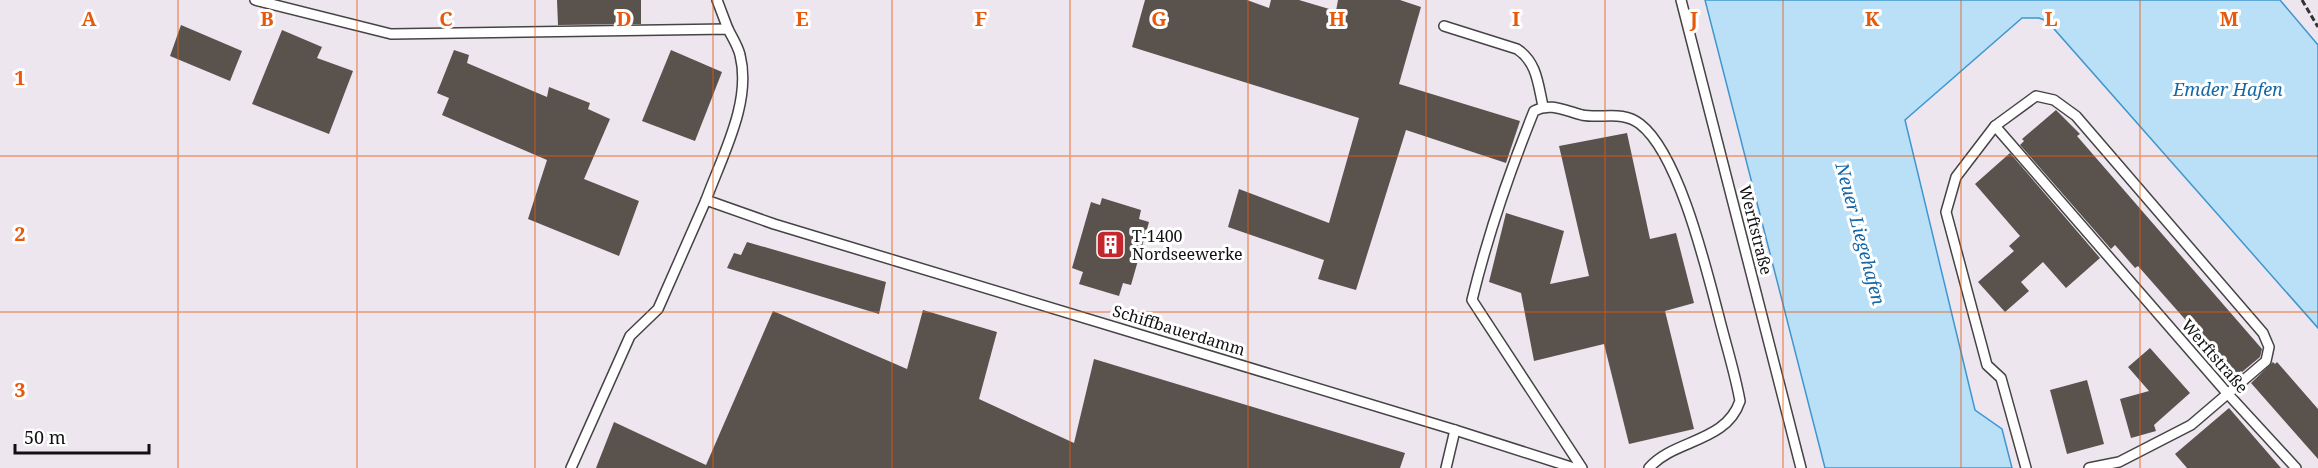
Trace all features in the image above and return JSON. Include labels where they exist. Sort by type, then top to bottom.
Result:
[{"type":"lane","points":[[255,0],[392,34],[728,29]]},
{"type":"lane","points":[[571,468],[630,336],[658,309],[706,200],[739,110],[744,79],[740,53],[717,0]]},
{"type":"lane","name":"Werftstraße","points":[[1681,0],[1801,468]]},
{"type":"lane","points":[[1444,26],[1517,49],[1527,55],[1534,64],[1543,106]]},
{"type":"lane","points":[[2026,468],[2001,378],[1987,365],[1946,212],[1956,177],[1995,126],[2036,96],[2054,100],[2076,116],[2263,333],[2269,347],[2266,361],[2191,425],[2119,462],[2089,468]]},
{"type":"lane","points":[[1582,468],[1472,300],[1486,241],[1511,170],[1534,111],[1543,106],[1559,107],[1584,116],[1615,115],[1639,122],[1660,147],[1674,176],[1700,248],[1740,401],[1731,420],[1723,427],[1653,463],[1649,468]]},
{"type":"lane","name":"Werftstraße","points":[[1995,126],[2227,393],[2296,468]]},
{"type":"lane","name":"Schiffbauerdamm","points":[[706,200],[774,224],[1574,468]]},
{"type":"lane","points":[[1446,468],[1455,430]]},
{"type":"path","points":[[2301,0],[2318,27]]},
{"type":"shaded area","points":[[0,0],[1705,0],[1825,468],[0,468]]},
{"type":"shaded area","points":[[2280,0],[2318,0],[2318,45]]},
{"type":"shaded area","points":[[2022,18],[2039,18],[2047,21],[2318,328],[2318,468],[2012,468],[2002,429],[1975,410],[1904,120]]},
{"type":"water","name":"Emder Hafen","points":[[1705,0],[2280,0],[2318,45],[2318,328],[2047,21],[2039,18],[2022,18],[1905,120],[1975,410],[2002,429],[2012,468],[1825,468]]},
{"type":"building","points":[[557,0],[641,0],[641,24],[558,25]]},
{"type":"building","points":[[1145,0],[1247,0],[1269,8],[1271,0],[1299,0],[1336,11],[1338,0],[1400,0],[1421,7],[1399,84],[1520,121],[1506,163],[1406,130],[1356,290],[1318,279],[1324,260],[1228,227],[1239,189],[1329,223],[1359,118],[1132,47]]},
{"type":"building","points":[[181,25],[242,51],[230,81],[170,56]]},
{"type":"building","points":[[282,30],[322,47],[317,58],[353,71],[329,134],[252,104]]},
{"type":"building","points":[[454,50],[469,55],[467,63],[547,97],[549,87],[590,103],[588,109],[610,119],[584,179],[639,201],[619,256],[528,219],[547,160],[442,115],[449,98],[437,93]]},
{"type":"building","points":[[671,50],[722,72],[695,141],[642,121]]},
{"type":"building","points":[[2056,110],[2080,134],[2077,136],[2262,349],[2260,357],[2242,372],[2235,376],[2138,266],[2135,268],[2115,245],[2111,249],[2020,145],[2024,141],[2022,139]]},
{"type":"building","points":[[1627,133],[1650,239],[1676,233],[1694,303],[1665,311],[1694,429],[1629,444],[1604,344],[1534,361],[1521,293],[1489,282],[1506,213],[1564,231],[1550,284],[1589,276],[1559,146]]},
{"type":"building","points":[[2010,153],[2100,258],[2066,288],[2043,262],[2021,282],[2029,291],[2005,312],[1978,282],[2014,251],[2009,246],[2020,236],[1975,184]]},
{"type":"building","name":"T-1400 Nordseewerke","points":[[1102,198],[1141,210],[1139,219],[1149,222],[1131,285],[1123,283],[1119,296],[1079,284],[1083,272],[1072,268],[1091,202],[1100,205]]},
{"type":"building","points":[[747,242],[886,282],[879,314],[727,268],[734,253],[741,255]]},
{"type":"building","points":[[923,310],[997,332],[979,399],[1074,443],[1094,359],[1405,453],[1400,468],[596,468],[614,422],[706,465],[773,311],[907,369]]},
{"type":"building","points":[[2150,348],[2190,393],[2154,425],[2156,431],[2131,438],[2120,399],[2149,391],[2128,367]]},
{"type":"building","points":[[2273,362],[2275,364],[2277,362],[2318,409],[2318,459],[2251,383]]},
{"type":"building","points":[[2087,380],[2104,444],[2067,454],[2050,390]]},
{"type":"building","points":[[2229,408],[2281,468],[2187,468],[2175,454]]},
{"type":"place","name":"T-1400 Nordseewerke","points":[[1111,245]]},
{"type":"water label","name":"Neuer Liegehafen","points":[[1860,234]]}]
